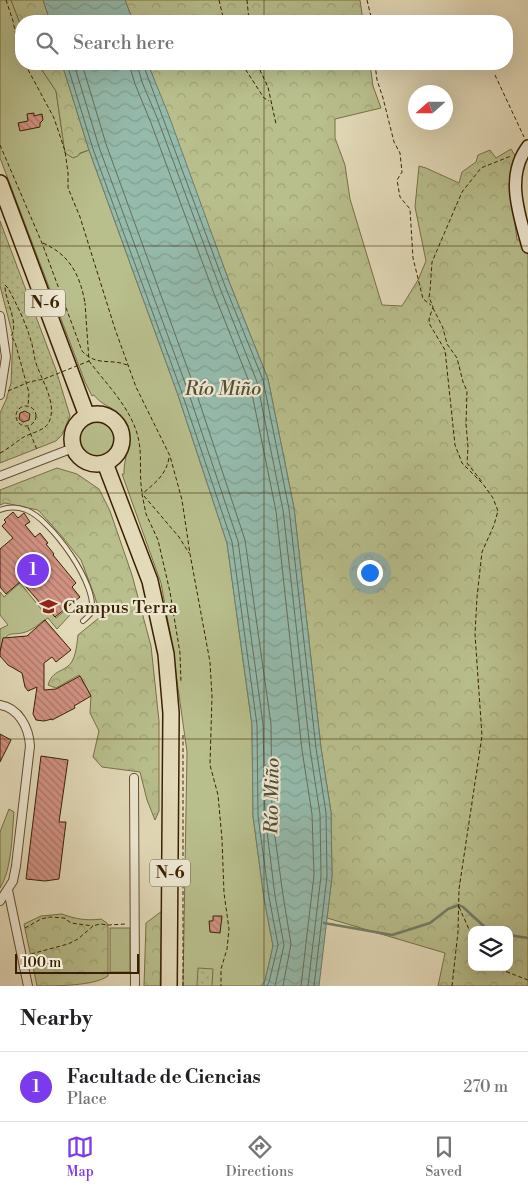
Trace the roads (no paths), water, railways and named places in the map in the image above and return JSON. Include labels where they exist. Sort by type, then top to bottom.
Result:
[{"type":"highway","name":"N-6","points":[[0,183],[87,416]]},
{"type":"highway","points":[[102,414],[114,421],[119,427],[122,441],[112,460],[105,463],[92,464],[76,454],[71,437],[73,429],[77,423],[87,416],[102,414]]},
{"type":"highway","name":"N-6","points":[[105,463],[150,581],[167,662],[171,714],[169,986]]},
{"type":"street","points":[[527,145],[520,157],[515,185],[521,222],[528,247]]},
{"type":"street","points":[[0,316],[6,357],[4,393]]},
{"type":"street","points":[[0,476],[73,448]]},
{"type":"street","points":[[0,705],[8,707],[15,712],[22,720],[30,737],[14,880],[0,901]]},
{"type":"street","points":[[134,778],[135,986]]},
{"type":"street","points":[[8,890],[28,986]]},
{"type":"lane","points":[[0,510],[7,507],[26,510],[41,518],[61,542],[82,572],[90,590],[91,612],[83,621]]},
{"type":"water","points":[[43,0],[125,0],[131,15],[48,15]]},
{"type":"water","name":"Río Miño","points":[[64,70],[150,70],[230,284],[268,379],[294,508],[321,748],[331,812],[332,876],[319,986],[261,986],[265,981],[273,946],[264,898],[253,816],[252,725],[227,543],[178,395],[89,150]]},
{"type":"waterway","points":[[324,923],[392,935],[430,923],[448,909],[459,905],[484,926]]},
{"type":"waterway","points":[[513,936],[528,938]]},
{"type":"place","name":"Facultade de Ciencias","points":[[33,570]]},
{"type":"place","name":"Campus Terra","points":[[49,607]]}]
